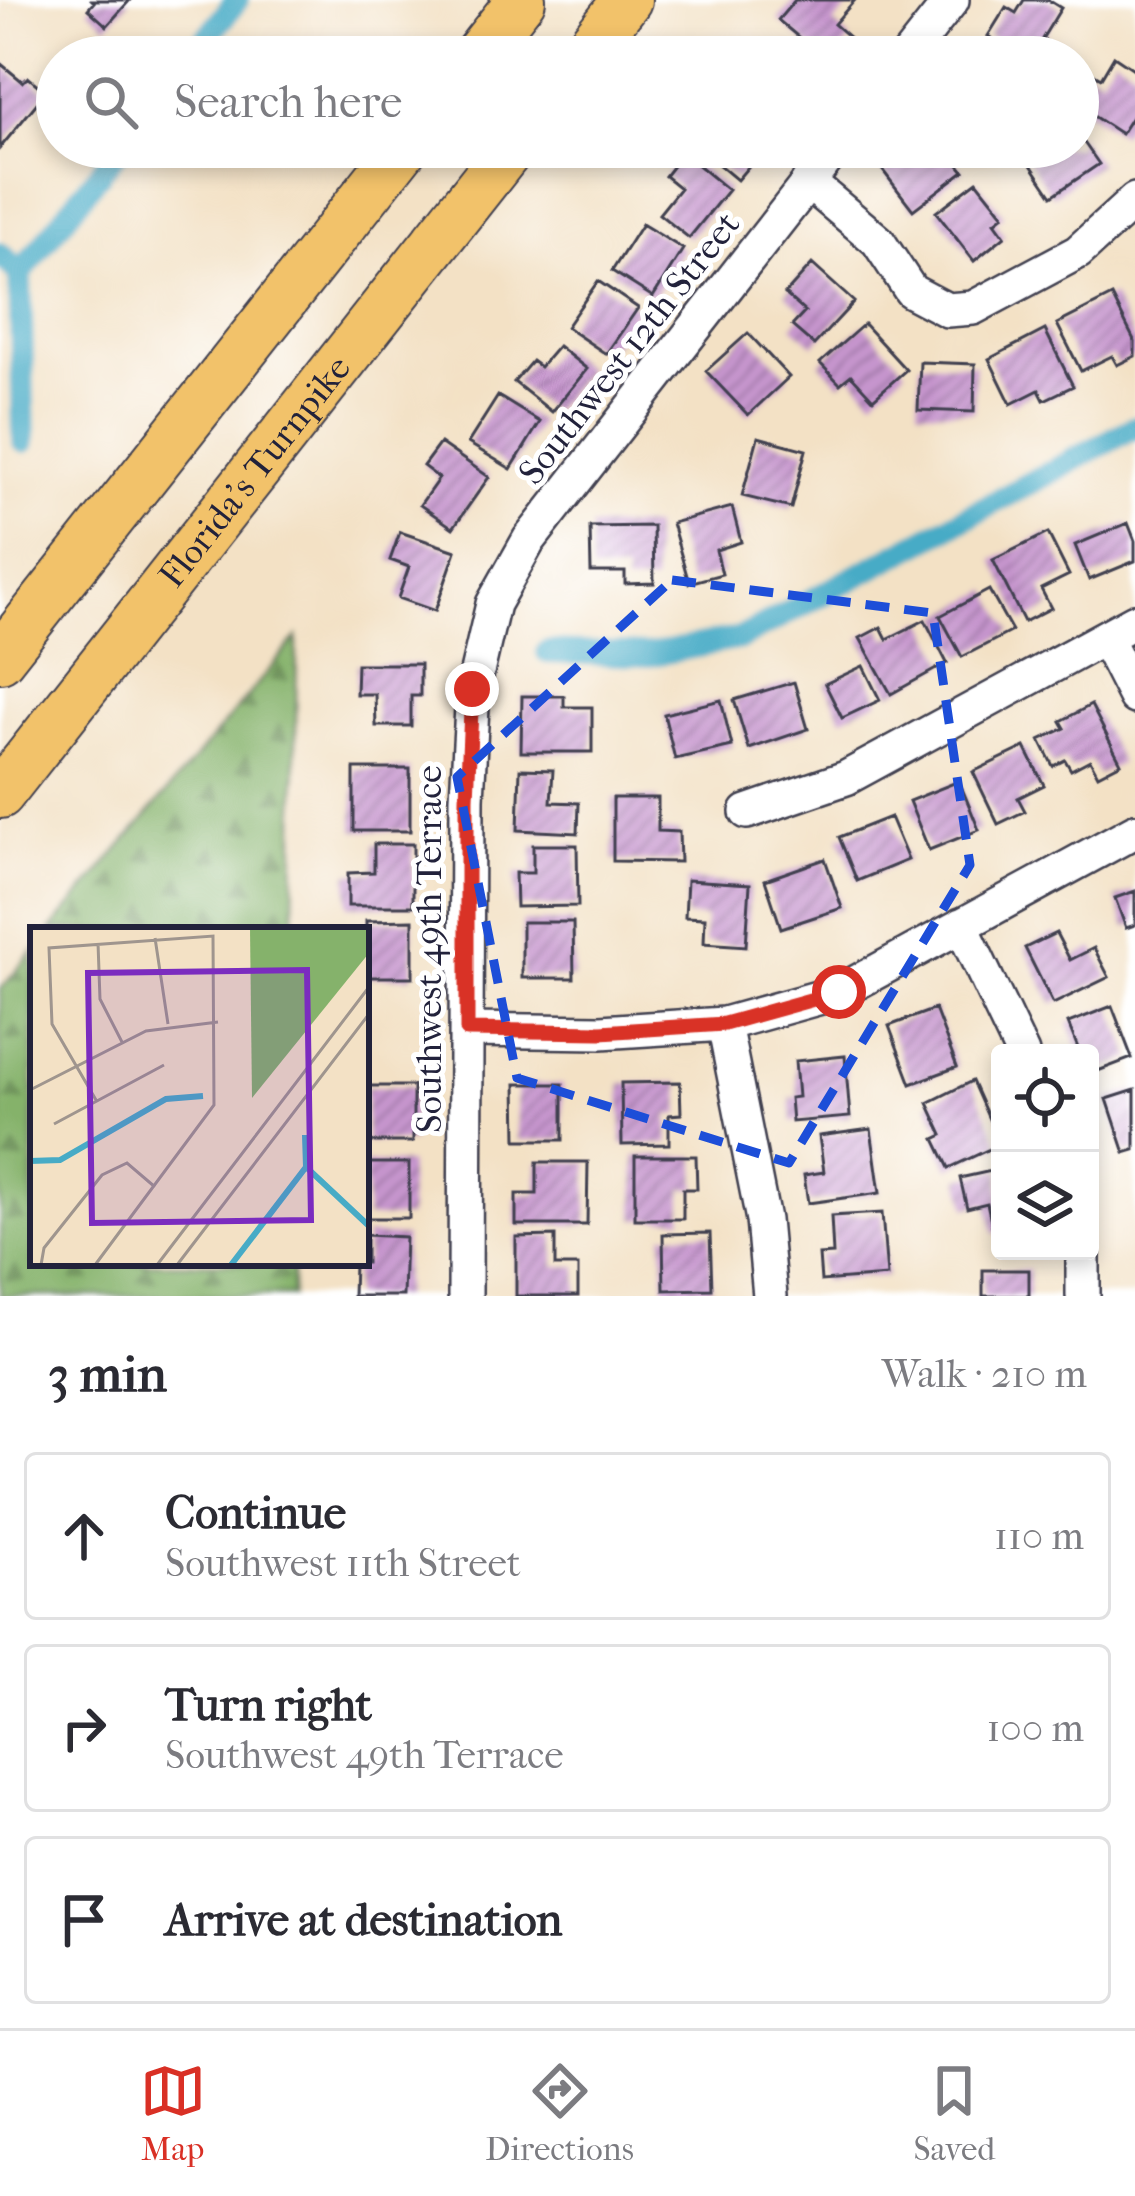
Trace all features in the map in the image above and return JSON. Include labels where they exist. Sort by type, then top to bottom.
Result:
[{"type":"highway","points":[[493,36],[521,0]]},
{"type":"highway","points":[[599,36],[627,0]]},
{"type":"highway","points":[[0,658],[387,168]]},
{"type":"highway","name":"Florida's Turnpike","points":[[0,794],[494,168]]},
{"type":"street","points":[[924,36],[952,0]]},
{"type":"street","name":"Southwest 12th Street","points":[[493,604],[529,540],[819,168]]},
{"type":"street","points":[[808,182],[878,241],[911,291],[947,310],[973,308],[1078,252],[1135,200]]},
{"type":"street","name":"Southwest 49th Terrace","points":[[465,1296],[467,798],[472,689],[493,604]]},
{"type":"street","points":[[747,812],[846,778],[1120,629],[1135,697]]},
{"type":"street","points":[[467,1030],[601,1032],[724,1024],[839,992],[1135,831]]},
{"type":"street","points":[[961,925],[1018,1044]]},
{"type":"street","points":[[724,1024],[763,1220],[770,1296]]},
{"type":"street","points":[[1083,1260],[1083,1296]]},
{"type":"highlighted area","points":[[672,580],[933,613],[970,865],[789,1163],[517,1078],[457,777]]},
{"type":"green space","points":[[297,637],[294,927],[54,927]]},
{"type":"green space","points":[[30,955],[30,1266],[292,1266],[292,1296],[0,1296],[0,990]]},
{"type":"building","points":[[92,0],[130,0],[107,26],[88,9]]},
{"type":"building","points":[[795,0],[855,0],[834,24],[848,36],[797,36],[778,20]]},
{"type":"building","points":[[1024,0],[1048,0],[1061,8],[1044,36],[988,36],[1006,7],[1016,13]]},
{"type":"building","points":[[1114,56],[1135,70],[1135,112],[1121,134],[1099,120],[1101,78]]},
{"type":"building","points":[[0,63],[23,82],[28,77],[36,84],[36,104],[0,148]]},
{"type":"building","points":[[671,168],[701,168],[728,190],[689,238],[659,214],[680,188],[665,176]]},
{"type":"building","points":[[723,168],[747,168],[737,180]]},
{"type":"building","points":[[881,168],[962,168],[964,171],[913,210]]},
{"type":"building","points":[[1033,168],[1093,168],[1052,196]]},
{"type":"building","points":[[977,181],[1004,215],[995,222],[1005,236],[974,261],[936,212]]},
{"type":"building","points":[[642,224],[683,249],[653,297],[612,271]]},
{"type":"building","points":[[812,264],[854,302],[814,345],[792,326],[805,312],[785,294]]},
{"type":"building","points":[[598,281],[638,308],[606,354],[566,327]]},
{"type":"building","points":[[1112,296],[1135,342],[1135,356],[1117,365],[1112,356],[1081,371],[1057,324]]},
{"type":"building","points":[[864,324],[906,370],[873,399],[851,375],[840,384],[820,363]]},
{"type":"building","points":[[1045,330],[1073,386],[1044,400],[1039,390],[1011,404],[989,359]]},
{"type":"building","points":[[748,333],[789,377],[748,415],[706,371]]},
{"type":"building","points":[[558,346],[587,369],[552,412],[514,382],[532,361],[540,367]]},
{"type":"building","points":[[920,362],[975,364],[974,412],[918,410]]},
{"type":"building","points":[[498,396],[540,422],[511,469],[468,443]]},
{"type":"building","points":[[758,437],[806,450],[791,508],[742,496]]},
{"type":"building","points":[[440,443],[489,477],[453,528],[420,505],[439,478],[423,466]]},
{"type":"building","points":[[732,507],[741,542],[716,550],[722,574],[689,583],[672,523]]},
{"type":"building","points":[[1128,523],[1135,541],[1135,561],[1089,580],[1075,545]]},
{"type":"building","points":[[653,526],[654,583],[625,584],[625,572],[591,572],[590,527]]},
{"type":"building","points":[[400,532],[456,551],[435,611],[398,598],[409,567],[390,560]]},
{"type":"building","points":[[1048,533],[1069,575],[1041,589],[1051,608],[1024,622],[993,560]]},
{"type":"building","points":[[989,590],[1012,631],[962,657],[940,616]]},
{"type":"building","points":[[925,620],[947,663],[891,694],[860,638],[881,627],[887,639]]},
{"type":"building","points":[[357,664],[420,664],[420,696],[411,696],[411,726],[376,726],[375,694],[356,694]]},
{"type":"building","points":[[863,666],[880,700],[842,718],[825,684]]},
{"type":"building","points":[[794,682],[808,729],[749,749],[734,700]]},
{"type":"building","points":[[522,696],[564,696],[564,707],[592,707],[592,752],[521,752]]},
{"type":"building","points":[[721,700],[732,746],[675,759],[664,714]]},
{"type":"building","points":[[1091,705],[1121,763],[1098,775],[1090,760],[1071,770],[1065,760],[1053,766],[1040,740],[1065,728],[1061,721]]},
{"type":"building","points":[[1025,747],[1044,785],[1018,798],[1025,811],[998,824],[973,772]]},
{"type":"building","points":[[354,769],[410,769],[410,831],[354,831]]},
{"type":"building","points":[[520,769],[553,770],[551,802],[579,803],[578,833],[518,830]]},
{"type":"building","points":[[959,781],[979,830],[929,850],[909,801]]},
{"type":"building","points":[[613,798],[658,798],[658,831],[679,832],[680,862],[613,861]]},
{"type":"building","points":[[890,817],[908,860],[857,881],[839,837]]},
{"type":"building","points":[[374,844],[413,844],[413,906],[348,906],[348,873],[374,872]]},
{"type":"building","points":[[533,845],[577,845],[578,906],[516,907],[515,873],[533,873]]},
{"type":"building","points":[[825,859],[842,908],[781,928],[765,880]]},
{"type":"building","points":[[687,880],[750,884],[746,946],[704,943],[705,918],[685,917]]},
{"type":"building","points":[[1135,891],[1135,925],[1126,928],[1115,898]]},
{"type":"building","points":[[413,920],[413,977],[369,977],[366,921]]},
{"type":"building","points":[[522,922],[573,922],[574,978],[522,978]]},
{"type":"building","points":[[1056,933],[1070,960],[1094,948],[1109,977],[1053,1004],[1025,948]]},
{"type":"building","points":[[1112,1006],[1132,1058],[1099,1071],[1099,1044],[1076,1044],[1068,1023]]},
{"type":"building","points":[[935,1009],[957,1067],[911,1084],[889,1026]]},
{"type":"building","points":[[845,1056],[850,1117],[792,1122],[790,1098],[798,1097],[795,1061]]},
{"type":"building","points":[[972,1081],[991,1124],[991,1148],[949,1168],[935,1139],[943,1135],[928,1103]]},
{"type":"building","points":[[680,1082],[681,1114],[669,1115],[669,1144],[622,1145],[621,1083]]},
{"type":"building","points":[[516,1084],[563,1084],[563,1140],[517,1140]]},
{"type":"building","points":[[369,1086],[413,1086],[413,1142],[369,1142]]},
{"type":"building","points":[[1135,1090],[1135,1150],[1125,1153],[1107,1099]]},
{"type":"building","points":[[871,1129],[880,1193],[808,1203],[804,1175],[824,1172],[819,1136]]},
{"type":"building","points":[[635,1156],[696,1156],[697,1189],[683,1189],[683,1219],[635,1219]]},
{"type":"building","points":[[537,1162],[588,1162],[587,1225],[516,1225],[516,1194],[537,1194]]},
{"type":"building","points":[[369,1163],[409,1163],[409,1218],[369,1218]]},
{"type":"building","points":[[991,1171],[991,1221],[987,1203],[967,1208],[960,1178]]},
{"type":"building","points":[[882,1213],[887,1276],[821,1281],[819,1255],[833,1254],[831,1216]]},
{"type":"building","points":[[710,1233],[712,1289],[664,1290],[663,1234]]},
{"type":"building","points":[[369,1235],[405,1237],[403,1296],[353,1296],[354,1266],[369,1266]]},
{"type":"building","points":[[555,1236],[555,1266],[578,1266],[578,1296],[516,1296],[516,1237]]},
{"type":"building","points":[[983,1270],[1029,1270],[1029,1296],[983,1296]]},
{"type":"waterway","points":[[209,36],[237,0]]},
{"type":"waterway","points":[[20,274],[103,168]]},
{"type":"waterway","points":[[0,254],[20,274],[24,441]]},
{"type":"waterway","points":[[548,652],[650,655],[741,638],[1135,427]]},
{"type":"route","points":[[472,689],[467,1030],[601,1032],[724,1024],[839,992]]}]
